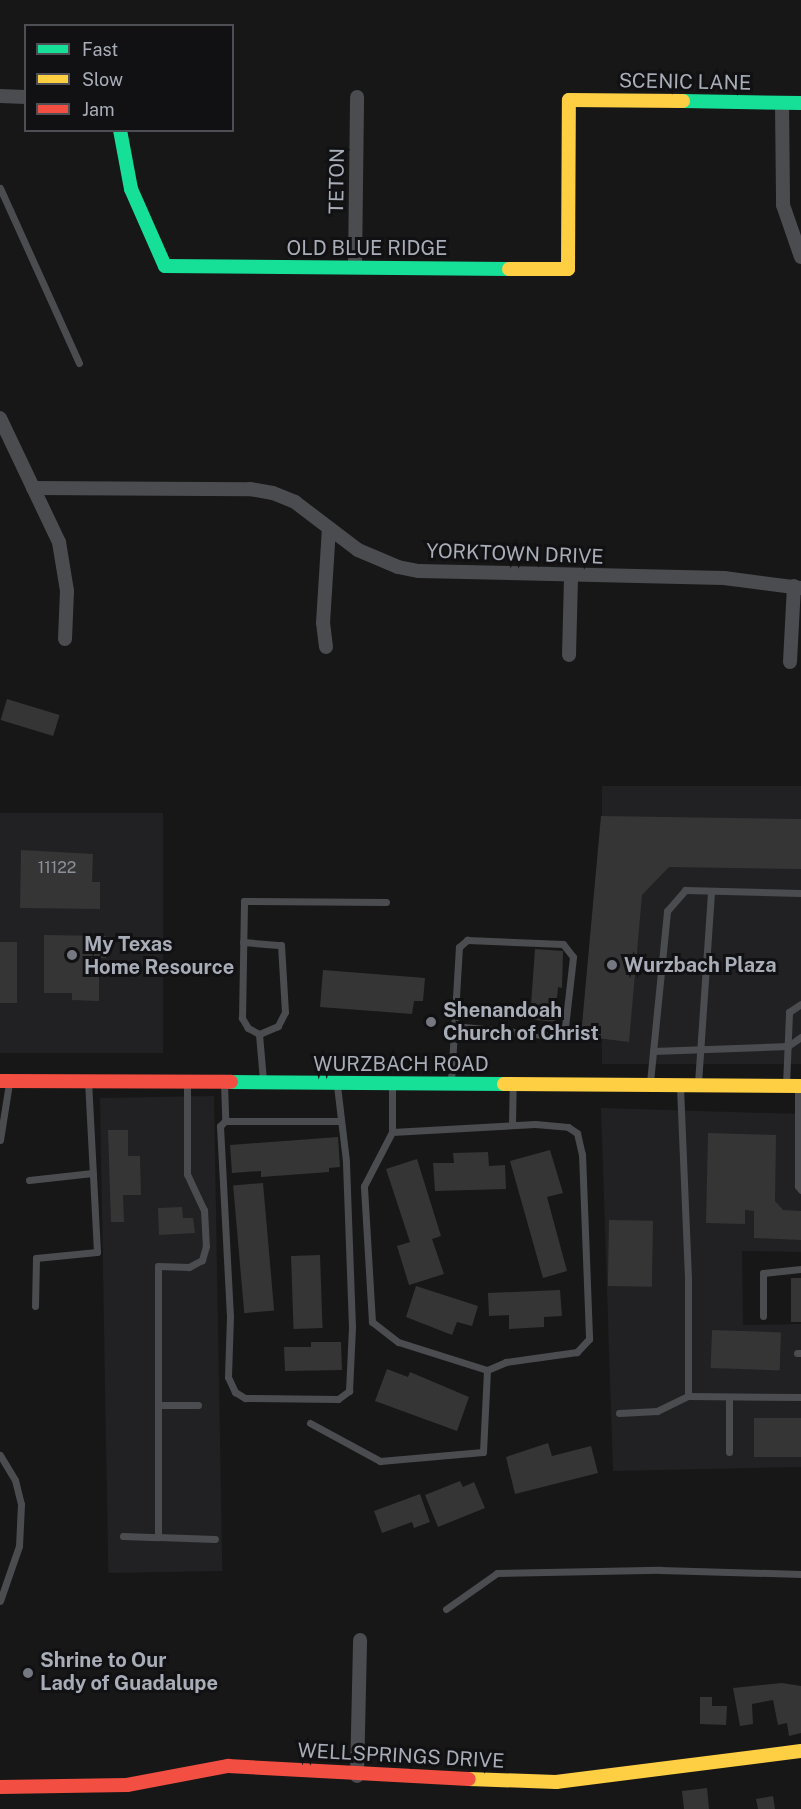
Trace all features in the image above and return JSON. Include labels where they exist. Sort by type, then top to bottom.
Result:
[{"type":"street","points":[[0,96],[24,97]]},
{"type":"street","name":"TETON","points":[[355,267],[357,97]]},
{"type":"street","name":"SCENIC LANE","points":[[568,269],[569,100],[801,103]]},
{"type":"street","points":[[782,103],[783,205],[801,256]]},
{"type":"street","name":"OLD BLUE RIDGE","points":[[120,132],[131,189],[165,266],[568,269]]},
{"type":"street","points":[[0,418],[66,566],[65,639]]},
{"type":"street","name":"YORKTOWN DRIVE","points":[[33,488],[250,489],[295,502],[358,550],[419,572],[724,578],[797,587]]},
{"type":"street","points":[[326,647],[323,623],[329,528]]},
{"type":"street","points":[[568,655],[571,576]]},
{"type":"street","points":[[790,662],[797,587]]},
{"type":"street","name":"WURZBACH ROAD","points":[[5,1081],[795,1086]]},
{"type":"street","points":[[357,1776],[360,1640]]},
{"type":"street","name":"WELLSPRINGS DRIVE","points":[[0,1787],[127,1785],[228,1766],[357,1776],[556,1782],[801,1751]]},
{"type":"lane","points":[[0,188],[79,363]]},
{"type":"lane","points":[[650,1085],[667,911],[685,890],[801,893]]},
{"type":"lane","points":[[698,1086],[698,1052],[711,891]]},
{"type":"lane","points":[[243,942],[281,945],[285,1012],[278,1026],[259,1034],[248,1029],[242,1018],[243,942],[244,901],[387,902]]},
{"type":"lane","points":[[451,1084],[454,1026],[459,947],[467,940],[563,944],[573,957],[565,1027],[554,1036],[454,1026]]},
{"type":"lane","points":[[801,1004],[789,1012],[788,1046],[795,1086],[801,1190]]},
{"type":"lane","points":[[259,1034],[263,1082]]},
{"type":"lane","points":[[653,1051],[698,1052],[788,1046],[801,1037]]},
{"type":"lane","points":[[0,1140],[5,1081]]},
{"type":"lane","points":[[35,1306],[36,1258],[97,1252],[88,1081]]},
{"type":"lane","points":[[158,1537],[158,1266],[189,1266],[202,1260],[206,1246],[204,1210],[187,1174],[187,1082]]},
{"type":"lane","points":[[224,1082],[225,1121]]},
{"type":"lane","points":[[337,1083],[341,1121],[352,1327],[349,1391],[345,1398],[338,1400],[245,1398],[231,1387],[220,1126],[225,1121],[341,1121]]},
{"type":"lane","points":[[392,1083],[392,1132],[364,1186],[372,1322],[398,1342],[487,1370],[506,1362],[577,1352],[589,1339],[582,1154],[577,1133],[568,1127],[512,1125],[392,1132]]},
{"type":"lane","points":[[512,1125],[513,1084]]},
{"type":"lane","points":[[680,1086],[688,1277],[688,1396]]},
{"type":"lane","points":[[29,1180],[93,1173]]},
{"type":"lane","points":[[763,1316],[764,1273],[801,1269]]},
{"type":"lane","points":[[310,1423],[380,1461],[483,1452],[487,1370]]},
{"type":"lane","points":[[619,1413],[657,1411],[688,1396],[801,1397]]},
{"type":"lane","points":[[729,1397],[729,1452]]},
{"type":"lane","points":[[159,1405],[198,1405]]},
{"type":"lane","points":[[0,1455],[15,1480],[21,1504],[19,1546],[1,1596]]},
{"type":"lane","points":[[123,1536],[215,1539]]},
{"type":"lane","points":[[446,1609],[497,1573],[648,1570],[801,1574]]},
{"type":"shaded area","name":"Wurzbach Plaza","points":[[602,786],[801,786],[801,1064],[602,1064]]},
{"type":"shaded area","points":[[0,813],[163,813],[163,1053],[0,1053]]},
{"type":"shaded area","points":[[214,1096],[222,1571],[108,1573],[100,1098]]},
{"type":"shaded area","points":[[601,1108],[801,1114],[801,1252],[742,1251],[743,1325],[801,1324],[801,1467],[613,1471]]},
{"type":"building","points":[[7,699],[60,715],[53,736],[1,720]]},
{"type":"building","name":"Wurzbach Plaza","points":[[601,816],[801,819],[801,869],[669,867],[642,895],[629,1042],[581,1036]]},
{"type":"building","points":[[21,850],[93,854],[92,882],[100,882],[100,909],[20,908]]},
{"type":"building","points":[[44,935],[106,936],[106,958],[99,958],[99,1001],[72,1000],[72,993],[44,993]]},
{"type":"building","points":[[0,942],[17,942],[17,1003],[0,1003]]},
{"type":"building","points":[[535,949],[563,951],[562,988],[558,987],[555,1022],[517,1018],[519,1003],[531,1005]]},
{"type":"building","points":[[323,970],[425,978],[423,1001],[414,1001],[412,1014],[320,1007]]},
{"type":"building","points":[[108,1130],[128,1130],[128,1156],[140,1156],[141,1195],[123,1195],[124,1222],[111,1222]]},
{"type":"building","points":[[708,1133],[776,1135],[775,1201],[783,1210],[801,1211],[801,1240],[754,1238],[754,1211],[745,1210],[745,1224],[706,1223]]},
{"type":"building","points":[[338,1137],[340,1167],[329,1168],[329,1172],[261,1177],[261,1171],[232,1173],[230,1145]]},
{"type":"building","points":[[550,1150],[563,1193],[547,1197],[567,1271],[543,1278],[510,1161]]},
{"type":"building","points":[[488,1152],[489,1166],[505,1165],[506,1189],[435,1191],[433,1163],[454,1163],[453,1153]]},
{"type":"building","points":[[417,1159],[441,1236],[432,1239],[444,1274],[409,1285],[397,1246],[410,1242],[386,1169]]},
{"type":"building","points":[[263,1183],[274,1311],[244,1313],[233,1186]]},
{"type":"building","points":[[182,1207],[183,1218],[193,1218],[195,1233],[159,1235],[158,1208]]},
{"type":"building","points":[[609,1220],[653,1221],[652,1287],[608,1286]]},
{"type":"building","points":[[320,1255],[323,1328],[294,1329],[291,1256]]},
{"type":"building","points":[[791,1278],[801,1278],[801,1322],[791,1322]]},
{"type":"building","points":[[416,1286],[478,1306],[472,1326],[457,1322],[452,1335],[406,1317]]},
{"type":"building","points":[[560,1290],[562,1316],[544,1317],[544,1327],[509,1329],[509,1315],[489,1316],[488,1293]]},
{"type":"building","points":[[712,1330],[781,1332],[780,1370],[711,1368]]},
{"type":"building","points":[[311,1342],[341,1342],[342,1370],[285,1371],[284,1347],[311,1347]]},
{"type":"building","points":[[387,1369],[408,1377],[410,1372],[469,1397],[457,1431],[375,1401]]},
{"type":"building","points":[[754,1418],[801,1418],[801,1457],[754,1457]]},
{"type":"building","points":[[548,1443],[552,1456],[591,1446],[598,1473],[515,1494],[506,1457]]},
{"type":"building","points":[[460,1481],[463,1487],[474,1482],[485,1508],[438,1527],[425,1495]]},
{"type":"building","points":[[420,1494],[430,1522],[414,1528],[412,1522],[382,1533],[374,1511]]},
{"type":"building","points":[[782,1683],[801,1686],[801,1733],[789,1736],[787,1723],[778,1725],[773,1700],[752,1704],[753,1724],[740,1726],[733,1688]]},
{"type":"building","points":[[700,1697],[712,1697],[712,1706],[727,1706],[726,1725],[700,1724]]},
{"type":"building","points":[[707,1788],[709,1809],[684,1809],[682,1791]]},
{"type":"building","points":[[773,1796],[775,1809],[758,1809],[756,1799]]},
{"type":"traffic: fast","points":[[683,101],[801,103]]},
{"type":"traffic: fast","points":[[120,132],[131,189],[165,266],[509,269]]},
{"type":"traffic: fast","points":[[231,1082],[504,1084]]},
{"type":"traffic: slow","points":[[509,269],[568,269],[569,100],[683,101]]},
{"type":"traffic: slow","points":[[504,1084],[801,1086]]},
{"type":"traffic: slow","points":[[469,1779],[556,1782],[801,1751]]},
{"type":"traffic: jam","points":[[0,1081],[231,1082]]},
{"type":"traffic: jam","points":[[0,1787],[127,1785],[228,1766],[469,1779]]},
{"type":"place","name":"My Texas Home Resource","points":[[72,955]]},
{"type":"place","name":"Wurzbach Plaza","points":[[612,965]]},
{"type":"place","name":"Shenandoah Church of Christ","points":[[431,1022]]},
{"type":"place","name":"Shrine to Our Lady of Guadalupe","points":[[28,1673]]}]
